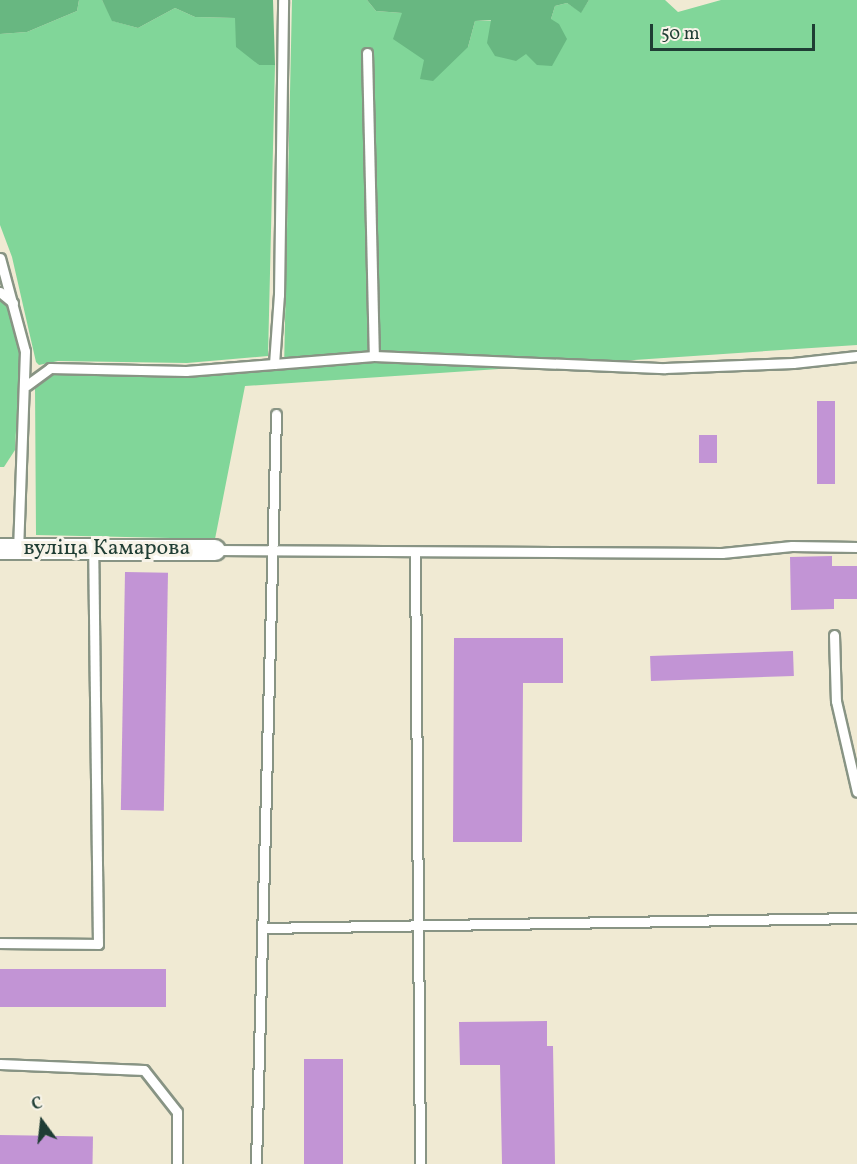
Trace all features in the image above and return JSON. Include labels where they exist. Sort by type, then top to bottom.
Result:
[{"type":"street","name":"вуліца Камарова","points":[[9,549],[214,550]]},
{"type":"lane","points":[[274,364],[279,295],[283,0]]},
{"type":"lane","points":[[367,52],[374,356]]},
{"type":"lane","points":[[0,258],[15,305],[25,351],[27,385],[9,549]]},
{"type":"lane","points":[[0,292],[15,305]]},
{"type":"lane","points":[[27,385],[50,368],[186,371],[374,356],[665,368],[793,363],[857,356]]},
{"type":"lane","points":[[256,1164],[269,551],[276,414]]},
{"type":"lane","points":[[214,550],[415,553],[722,553],[792,546],[857,547]]},
{"type":"lane","points":[[0,943],[98,944],[93,549]]},
{"type":"lane","points":[[415,553],[420,1164]]},
{"type":"lane","points":[[834,635],[836,701],[857,792]]},
{"type":"lane","points":[[262,928],[418,928],[857,918]]},
{"type":"lane","points":[[0,1064],[144,1070],[177,1112],[177,1164]]},
{"type":"green space","points":[[0,0],[79,0],[77,11],[27,32],[0,34]]},
{"type":"green space","points":[[79,0],[102,0],[113,21],[138,28],[175,8],[195,17],[235,18],[259,65],[275,65],[268,356],[187,363],[58,361],[39,365],[36,362],[12,257],[0,225],[0,34],[27,32],[77,11]]},
{"type":"green space","points":[[102,0],[273,0],[275,65],[259,65],[236,47],[235,18],[195,17],[175,8],[138,28],[112,21]]},
{"type":"green space","points":[[292,0],[367,0],[376,11],[402,13],[468,47],[475,21],[551,19],[555,6],[567,3],[581,12],[589,0],[665,0],[678,12],[721,0],[857,0],[857,345],[245,386],[215,539],[36,535],[35,387],[40,379],[57,372],[188,374],[284,369]]},
{"type":"green space","points":[[367,0],[589,0],[581,13],[567,3],[555,6],[551,19],[559,24],[567,39],[552,66],[537,65],[526,54],[516,61],[495,56],[487,43],[491,20],[475,21],[468,47],[433,81],[420,79],[424,60],[393,39],[402,13],[376,11]]},
{"type":"green space","points":[[0,300],[7,307],[20,352],[15,450],[4,467],[0,467]]},
{"type":"building","points":[[817,401],[835,401],[835,484],[817,484]]},
{"type":"building","points":[[699,435],[717,435],[717,463],[699,463]]},
{"type":"building","points":[[832,556],[832,566],[857,566],[857,599],[834,599],[834,609],[791,610],[790,557]]},
{"type":"building","points":[[125,572],[168,573],[164,811],[121,810]]},
{"type":"building","points":[[454,638],[563,638],[563,683],[523,683],[522,842],[453,842]]},
{"type":"building","points":[[793,651],[794,676],[651,681],[650,656]]},
{"type":"building","points":[[0,969],[166,969],[166,1007],[0,1007]]},
{"type":"building","points":[[547,1021],[547,1046],[553,1046],[555,1164],[502,1164],[500,1065],[460,1065],[459,1022]]},
{"type":"building","points":[[304,1059],[343,1059],[343,1164],[304,1164]]},
{"type":"building","points":[[0,1135],[93,1137],[93,1164],[0,1164]]}]
